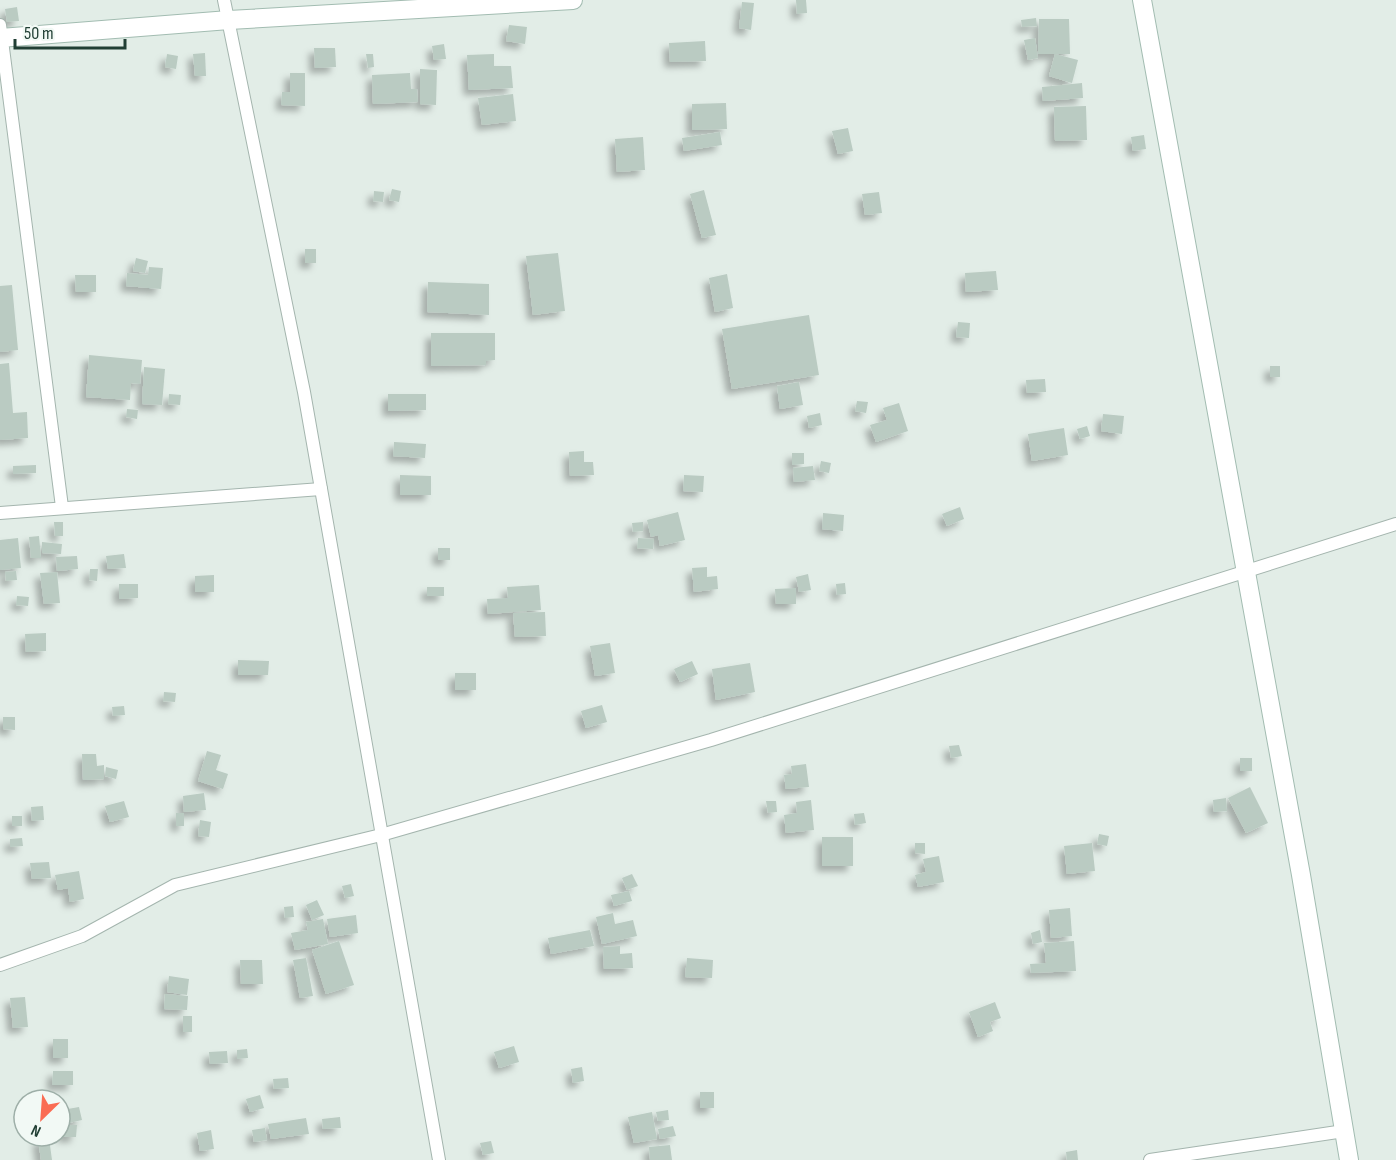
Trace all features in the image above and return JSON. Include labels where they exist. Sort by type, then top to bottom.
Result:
[{"type":"street","points":[[224,0],[304,392],[439,1160]]},
{"type":"street","points":[[62,507],[1,33],[229,20],[430,5],[567,0]]},
{"type":"street","points":[[1142,0],[1349,1160]]},
{"type":"street","points":[[0,513],[321,489]]},
{"type":"street","points":[[0,965],[82,936],[175,885],[381,835],[711,740],[1396,524]]},
{"type":"street","points":[[1150,1160],[1344,1131]]},
{"type":"building","points":[[796,0],[806,0],[807,13],[797,14]]},
{"type":"building","points":[[742,2],[754,3],[751,30],[739,28]]},
{"type":"building","points":[[17,7],[19,21],[7,22],[5,9]]},
{"type":"building","points":[[1036,18],[1037,26],[1022,27],[1021,20]]},
{"type":"building","points":[[1039,19],[1069,19],[1070,54],[1038,54]]},
{"type":"building","points":[[509,25],[527,27],[525,44],[506,41]]},
{"type":"building","points":[[1035,38],[1038,58],[1028,60],[1024,40]]},
{"type":"building","points":[[705,41],[706,61],[670,62],[669,43]]},
{"type":"building","points":[[444,44],[446,59],[434,60],[432,46]]},
{"type":"building","points":[[314,48],[335,48],[336,67],[315,68]]},
{"type":"building","points":[[205,53],[206,76],[195,76],[193,54]]},
{"type":"building","points":[[167,54],[178,56],[176,69],[165,67]]},
{"type":"building","points":[[366,54],[373,54],[374,67],[368,68]]},
{"type":"building","points":[[494,54],[494,66],[511,66],[513,88],[469,90],[467,55]]},
{"type":"building","points":[[1055,54],[1078,60],[1072,83],[1049,76]]},
{"type":"building","points":[[420,69],[437,70],[436,105],[420,104]]},
{"type":"building","points":[[290,73],[305,73],[305,106],[281,105],[282,92],[290,92]]},
{"type":"building","points":[[410,73],[411,89],[417,89],[418,102],[373,104],[372,75]]},
{"type":"building","points":[[1082,83],[1083,98],[1043,101],[1042,87]]},
{"type":"building","points":[[513,94],[516,121],[482,125],[478,98]]},
{"type":"building","points":[[726,103],[727,129],[692,130],[692,104]]},
{"type":"building","points":[[1086,106],[1087,140],[1055,141],[1054,107]]},
{"type":"building","points":[[848,128],[853,151],[838,154],[832,131]]},
{"type":"building","points":[[720,132],[722,145],[684,151],[682,138]]},
{"type":"building","points":[[1144,135],[1146,149],[1133,151],[1131,137]]},
{"type":"building","points":[[643,137],[645,170],[617,172],[615,139]]},
{"type":"building","points":[[392,189],[401,191],[399,202],[389,200]]},
{"type":"building","points":[[704,190],[716,235],[702,238],[690,194]]},
{"type":"building","points":[[374,191],[384,192],[383,202],[373,201]]},
{"type":"building","points":[[879,192],[882,213],[865,215],[862,194]]},
{"type":"building","points":[[305,249],[316,249],[316,263],[305,263]]},
{"type":"building","points":[[558,253],[565,311],[533,315],[526,256]]},
{"type":"building","points":[[136,258],[148,261],[145,273],[133,271]]},
{"type":"building","points":[[149,267],[163,268],[161,289],[126,286],[127,273],[148,275]]},
{"type":"building","points":[[996,271],[998,290],[966,292],[965,273]]},
{"type":"building","points":[[727,274],[733,308],[715,312],[709,278]]},
{"type":"building","points":[[75,275],[96,275],[96,292],[76,292]]},
{"type":"building","points":[[428,282],[489,284],[489,315],[427,312]]},
{"type":"building","points":[[12,285],[18,350],[0,352],[0,286]]},
{"type":"building","points":[[809,315],[819,375],[732,389],[722,329]]},
{"type":"building","points":[[958,322],[970,323],[969,338],[956,337]]},
{"type":"building","points":[[431,333],[495,333],[495,360],[486,361],[486,365],[431,366]]},
{"type":"building","points":[[89,355],[142,360],[140,384],[131,383],[130,400],[86,397]]},
{"type":"building","points":[[9,363],[13,413],[27,412],[28,438],[0,440],[0,364]]},
{"type":"building","points":[[1270,366],[1280,366],[1280,377],[1270,377]]},
{"type":"building","points":[[144,367],[165,369],[162,405],[142,404]]},
{"type":"building","points":[[1045,379],[1046,392],[1027,393],[1026,380]]},
{"type":"building","points":[[799,382],[803,405],[780,409],[777,386]]},
{"type":"building","points":[[169,394],[181,395],[180,405],[168,404]]},
{"type":"building","points":[[388,394],[426,394],[426,410],[388,411]]},
{"type":"building","points":[[857,401],[868,402],[866,413],[855,411]]},
{"type":"building","points":[[899,403],[908,431],[876,442],[870,425],[887,420],[883,408]]},
{"type":"building","points":[[127,409],[138,410],[137,419],[126,417]]},
{"type":"building","points":[[820,413],[822,425],[809,428],[807,416]]},
{"type":"building","points":[[1103,414],[1124,416],[1122,434],[1101,431]]},
{"type":"building","points":[[1087,426],[1090,436],[1080,439],[1077,429]]},
{"type":"building","points":[[1064,428],[1068,455],[1032,461],[1028,434]]},
{"type":"building","points":[[394,442],[426,444],[425,458],[393,456]]},
{"type":"building","points":[[584,451],[584,462],[593,462],[594,475],[570,476],[569,452]]},
{"type":"building","points":[[792,453],[804,453],[804,464],[792,465]]},
{"type":"building","points":[[821,461],[831,463],[829,473],[819,471]]},
{"type":"building","points":[[36,465],[36,473],[13,474],[13,466]]},
{"type":"building","points":[[813,466],[815,480],[794,482],[793,468]]},
{"type":"building","points":[[400,475],[431,476],[431,495],[400,495]]},
{"type":"building","points":[[684,475],[704,476],[703,492],[683,491]]},
{"type":"building","points":[[960,507],[964,519],[947,526],[942,514]]},
{"type":"building","points":[[678,512],[685,540],[660,546],[658,535],[651,537],[647,520]]},
{"type":"building","points":[[823,513],[844,515],[843,531],[822,529]]},
{"type":"building","points":[[54,522],[63,522],[63,536],[55,536]]},
{"type":"building","points":[[643,522],[643,531],[633,532],[632,523]]},
{"type":"building","points":[[39,536],[41,558],[31,558],[29,537]]},
{"type":"building","points":[[18,538],[21,568],[0,570],[0,540]]},
{"type":"building","points":[[638,538],[654,539],[653,549],[637,548]]},
{"type":"building","points":[[42,542],[62,544],[61,554],[42,553]]},
{"type":"building","points":[[438,548],[450,548],[450,560],[438,560]]},
{"type":"building","points":[[124,554],[126,568],[108,569],[106,556]]},
{"type":"building","points":[[77,556],[78,569],[57,571],[56,557]]},
{"type":"building","points":[[707,567],[707,577],[717,576],[718,589],[694,592],[692,568]]},
{"type":"building","points":[[90,569],[98,569],[97,581],[89,580]]},
{"type":"building","points":[[16,571],[17,580],[6,581],[5,572]]},
{"type":"building","points":[[57,572],[60,603],[44,604],[40,573]]},
{"type":"building","points":[[808,574],[811,590],[799,592],[796,577]]},
{"type":"building","points":[[214,575],[214,592],[195,592],[195,576]]},
{"type":"building","points":[[845,583],[846,594],[837,595],[836,584]]},
{"type":"building","points":[[119,584],[138,584],[138,598],[119,599]]},
{"type":"building","points":[[539,585],[541,610],[488,614],[487,599],[508,598],[507,587]]},
{"type":"building","points":[[427,587],[444,587],[444,596],[427,596]]},
{"type":"building","points":[[796,588],[796,604],[776,604],[775,589]]},
{"type":"building","points":[[17,596],[29,597],[28,606],[16,605]]},
{"type":"building","points":[[545,612],[546,636],[515,637],[513,613]]},
{"type":"building","points":[[46,633],[46,651],[26,652],[25,634]]},
{"type":"building","points":[[610,643],[615,673],[595,676],[590,646]]},
{"type":"building","points":[[238,660],[269,661],[268,675],[238,675]]},
{"type":"building","points":[[692,661],[698,674],[680,682],[674,669]]},
{"type":"building","points":[[750,663],[755,692],[716,700],[712,669]]},
{"type":"building","points":[[455,673],[476,673],[476,690],[455,690]]},
{"type":"building","points":[[164,692],[176,693],[175,702],[163,701]]},
{"type":"building","points":[[602,705],[607,722],[586,728],[581,711]]},
{"type":"building","points":[[124,706],[125,715],[113,716],[112,707]]},
{"type":"building","points":[[3,717],[15,717],[15,730],[3,729]]},
{"type":"building","points":[[959,745],[962,756],[951,758],[949,746]]},
{"type":"building","points":[[207,751],[221,755],[216,770],[228,774],[223,789],[198,781]]},
{"type":"building","points":[[82,754],[96,754],[97,766],[104,765],[104,779],[83,780]]},
{"type":"building","points":[[1240,758],[1252,758],[1252,771],[1240,771]]},
{"type":"building","points":[[806,764],[809,787],[786,789],[784,775],[792,774],[791,766]]},
{"type":"building","points":[[106,767],[118,770],[116,779],[105,776]]},
{"type":"building","points":[[1250,787],[1268,823],[1246,833],[1228,798]]},
{"type":"building","points":[[204,793],[206,810],[184,812],[183,796]]},
{"type":"building","points":[[1226,798],[1227,811],[1214,812],[1213,800]]},
{"type":"building","points":[[811,800],[814,830],[786,833],[784,815],[797,813],[796,802]]},
{"type":"building","points":[[124,801],[129,817],[110,822],[105,806]]},
{"type":"building","points":[[766,801],[776,801],[777,812],[768,813]]},
{"type":"building","points":[[43,806],[44,820],[32,821],[31,807]]},
{"type":"building","points":[[176,813],[184,813],[184,826],[176,826]]},
{"type":"building","points":[[864,813],[866,823],[855,825],[854,814]]},
{"type":"building","points":[[12,816],[22,816],[22,826],[12,826]]},
{"type":"building","points":[[200,820],[211,822],[209,837],[198,836]]},
{"type":"building","points":[[1099,834],[1109,836],[1107,846],[1097,844]]},
{"type":"building","points":[[822,837],[853,837],[853,866],[822,866]]},
{"type":"building","points":[[22,838],[23,846],[10,847],[10,839]]},
{"type":"building","points":[[915,843],[925,843],[925,854],[915,853]]},
{"type":"building","points":[[1092,843],[1095,871],[1067,874],[1064,846]]},
{"type":"building","points":[[939,856],[944,882],[918,887],[915,875],[926,872],[923,859]]},
{"type":"building","points":[[49,862],[51,878],[32,879],[30,863]]},
{"type":"building","points":[[79,871],[84,899],[70,902],[68,888],[58,890],[55,875]]},
{"type":"building","points":[[632,874],[638,886],[627,890],[622,878]]},
{"type":"building","points":[[351,884],[354,896],[345,898],[342,886]]},
{"type":"building","points":[[629,891],[632,901],[614,906],[611,895]]},
{"type":"building","points":[[317,900],[324,915],[312,920],[306,905]]},
{"type":"building","points":[[293,906],[294,917],[285,918],[284,907]]},
{"type":"building","points":[[1070,908],[1072,936],[1051,938],[1049,910]]},
{"type":"building","points":[[613,913],[615,924],[633,920],[637,936],[602,944],[596,917]]},
{"type":"building","points":[[356,915],[358,933],[330,937],[327,919]]},
{"type":"building","points":[[323,919],[328,944],[295,950],[291,933],[308,930],[306,922]]},
{"type":"building","points":[[590,930],[594,946],[551,954],[548,938]]},
{"type":"building","points":[[1040,930],[1042,942],[1033,944],[1031,933]]},
{"type":"building","points":[[339,941],[354,985],[326,994],[312,950]]},
{"type":"building","points":[[1074,941],[1076,971],[1031,973],[1030,964],[1046,963],[1044,943]]},
{"type":"building","points":[[620,946],[620,954],[632,953],[633,968],[604,969],[603,947]]},
{"type":"building","points":[[306,958],[313,996],[300,998],[293,960]]},
{"type":"building","points":[[687,958],[713,960],[712,978],[685,977]]},
{"type":"building","points":[[240,960],[262,960],[263,984],[241,984]]},
{"type":"building","points":[[169,976],[189,979],[187,995],[167,992]]},
{"type":"building","points":[[165,994],[188,996],[187,1010],[164,1009]]},
{"type":"building","points":[[25,997],[28,1027],[13,1028],[10,998]]},
{"type":"building","points":[[995,1002],[1001,1018],[990,1022],[993,1031],[978,1037],[969,1012]]},
{"type":"building","points":[[183,1016],[192,1016],[192,1032],[183,1032]]},
{"type":"building","points":[[53,1039],[68,1039],[68,1058],[53,1058]]},
{"type":"building","points":[[514,1046],[519,1062],[499,1068],[494,1052]]},
{"type":"building","points":[[247,1049],[248,1058],[237,1059],[237,1050]]},
{"type":"building","points":[[227,1051],[228,1063],[210,1064],[209,1052]]},
{"type":"building","points":[[582,1067],[584,1081],[573,1083],[571,1069]]},
{"type":"building","points":[[53,1071],[73,1071],[73,1085],[52,1085]]},
{"type":"building","points":[[288,1078],[289,1088],[274,1089],[273,1079]]},
{"type":"building","points":[[700,1092],[714,1092],[714,1108],[700,1108]]},
{"type":"building","points":[[260,1095],[264,1108],[250,1112],[246,1099]]},
{"type":"building","points":[[79,1107],[82,1120],[72,1122],[72,1108]]},
{"type":"building","points":[[668,1110],[669,1120],[658,1121],[656,1112]]},
{"type":"building","points":[[652,1112],[657,1139],[634,1143],[628,1117]]},
{"type":"building","points":[[340,1117],[341,1128],[323,1129],[322,1119]]},
{"type":"building","points":[[306,1118],[309,1134],[271,1139],[268,1124]]},
{"type":"building","points":[[72,1125],[77,1125],[76,1137],[72,1137]]},
{"type":"building","points":[[673,1126],[676,1136],[660,1139],[658,1129]]},
{"type":"building","points":[[265,1128],[267,1140],[254,1142],[252,1130]]},
{"type":"building","points":[[211,1130],[214,1149],[200,1151],[197,1133]]},
{"type":"building","points":[[491,1141],[494,1153],[483,1155],[480,1143]]},
{"type":"building","points":[[670,1145],[672,1160],[650,1160],[649,1147]]},
{"type":"building","points":[[39,1148],[50,1148],[52,1160],[41,1160]]},
{"type":"building","points":[[1077,1150],[1078,1160],[1067,1160],[1066,1152]]}]
